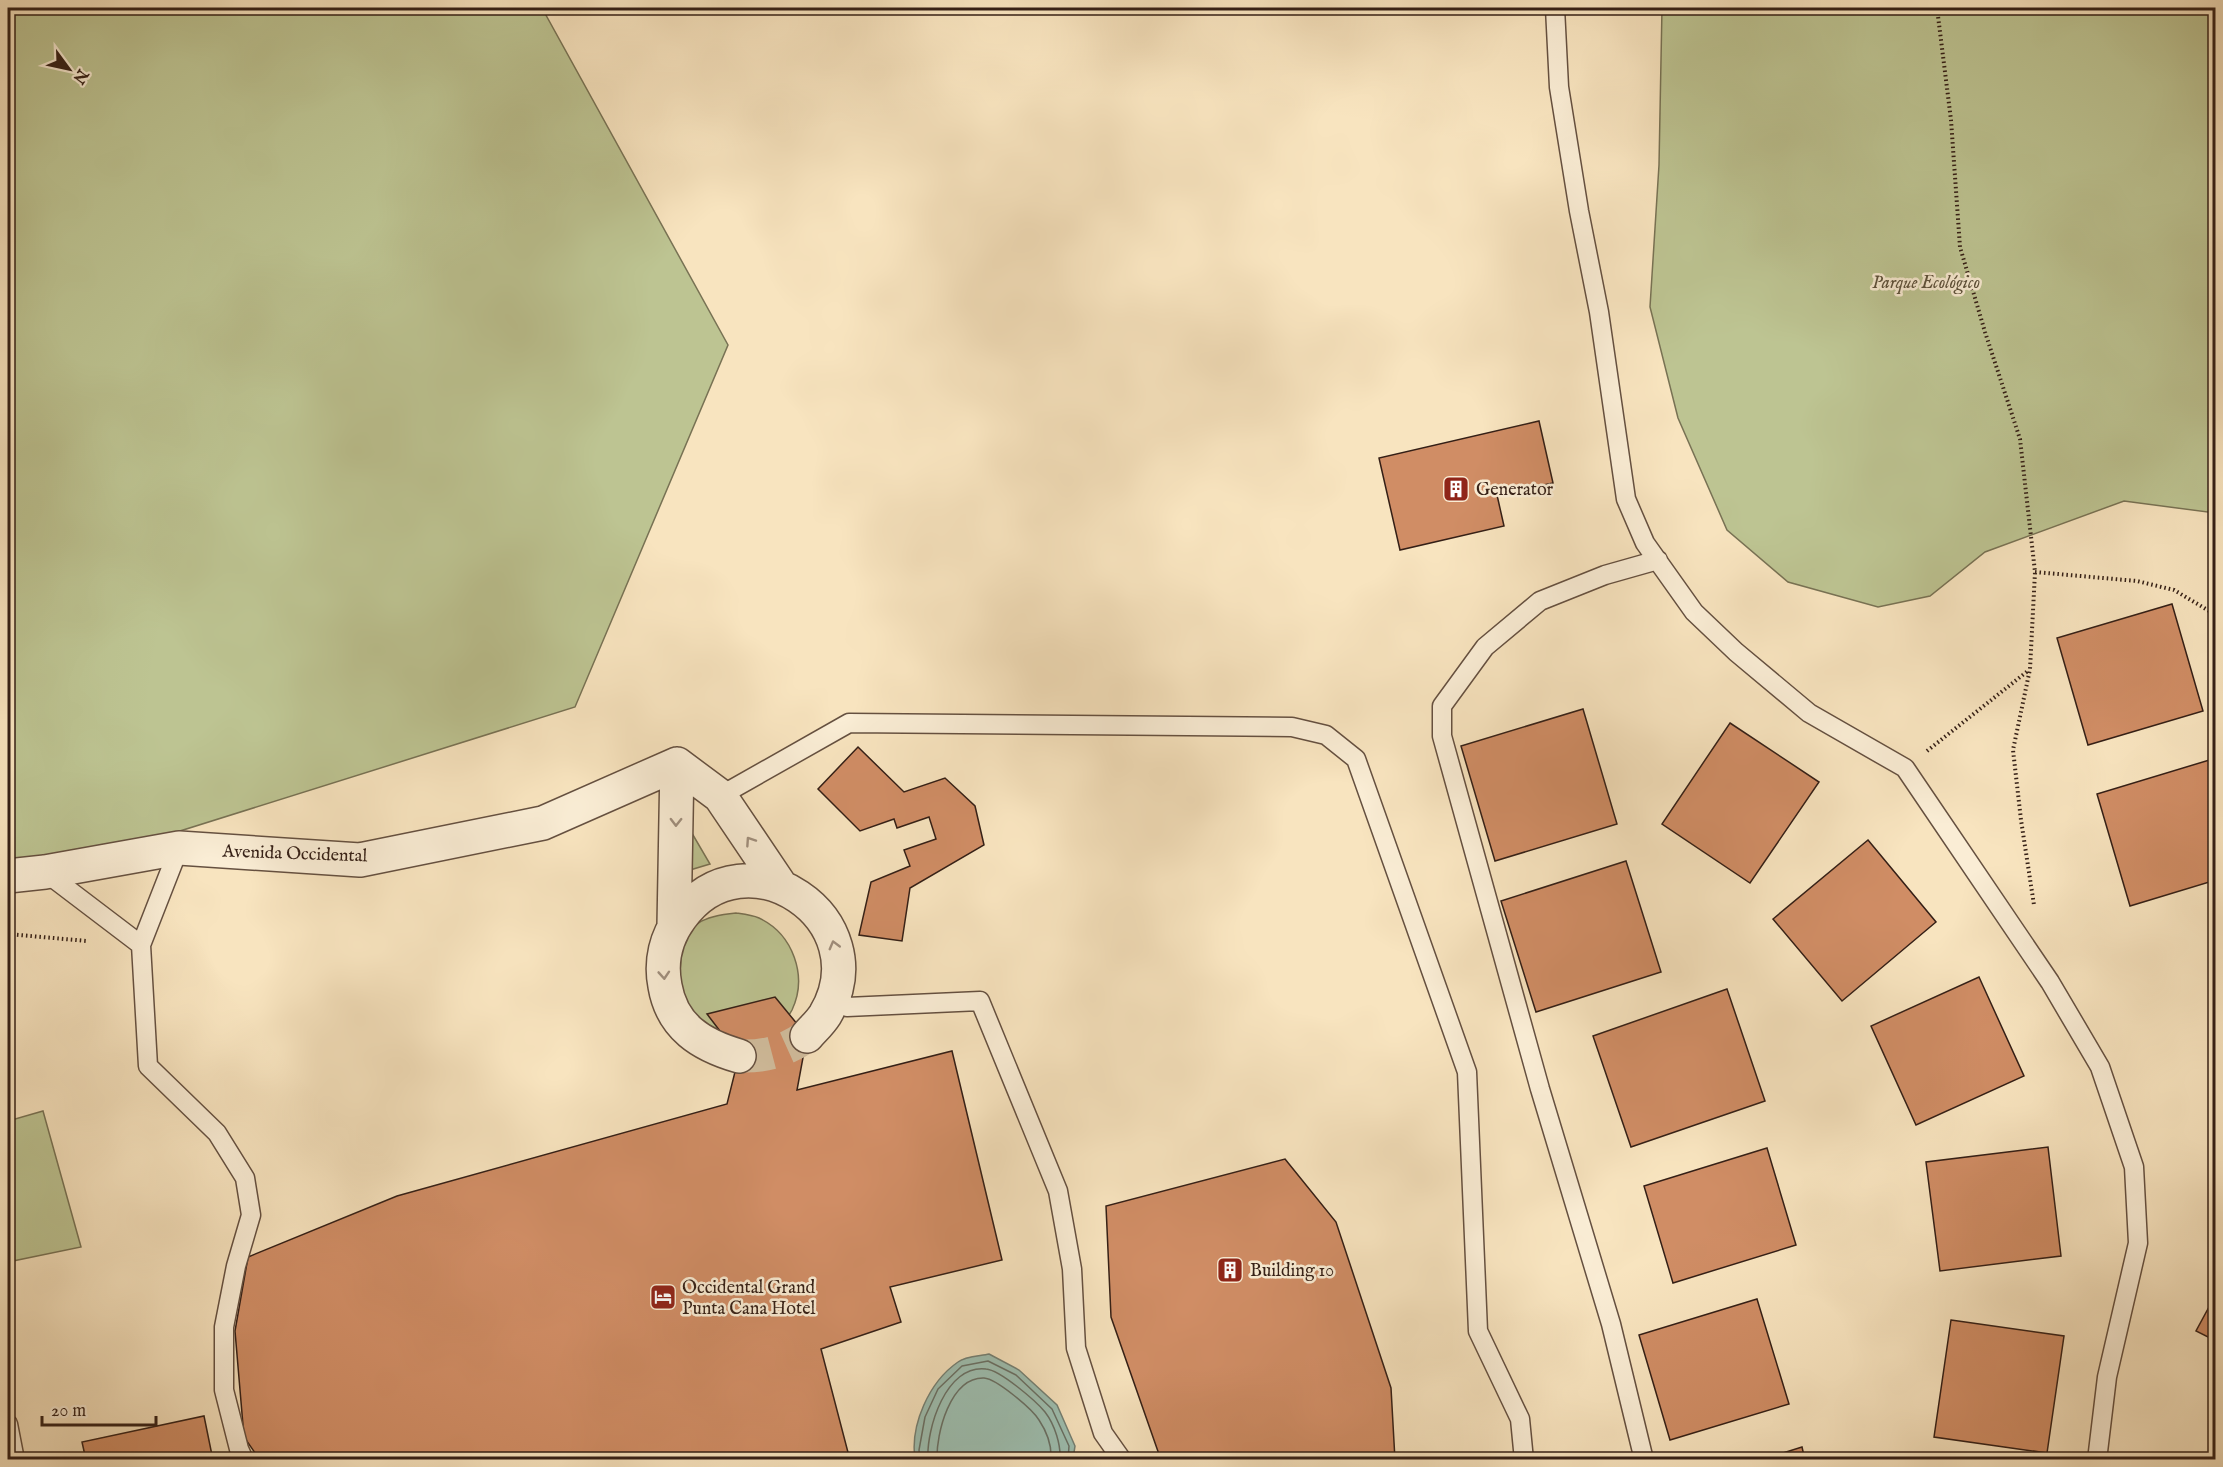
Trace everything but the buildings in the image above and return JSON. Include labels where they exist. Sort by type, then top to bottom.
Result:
[{"type":"street","points":[[677,764],[720,796],[780,885]]},
{"type":"street","points":[[674,926],[677,764]]},
{"type":"street","name":"Avenida Occidental","points":[[8,876],[45,872],[179,848],[360,860],[543,823],[677,764]]},
{"type":"street","points":[[739,1056],[715,1049],[694,1037],[678,1019],[667,997],[663,973],[665,948],[674,926],[689,906],[709,891],[732,883],[756,881],[780,885],[804,898],[822,917],[834,940],[838,966],[835,993],[824,1016],[807,1036]]},
{"type":"lane","points":[[1555,8],[1559,87],[1579,211],[1599,312],[1626,499],[1645,543],[1694,612],[1736,652],[1809,714],[1905,768],[2050,982],[2100,1067],[2133,1167],[2138,1243],[2108,1377],[2097,1460]]},
{"type":"lane","points":[[1644,1460],[1611,1324],[1540,1089],[1443,736],[1443,706],[1485,647],[1540,601],[1605,575],[1658,560]]},
{"type":"lane","points":[[720,796],[849,723],[1292,727],[1326,735],[1356,759],[1467,1072],[1478,1331],[1520,1419],[1524,1460]]},
{"type":"lane","points":[[179,848],[141,945],[148,1066],[217,1133],[245,1178],[251,1215],[236,1266],[224,1327],[225,1390],[239,1449],[244,1460]]},
{"type":"lane","points":[[45,872],[141,945]]},
{"type":"lane","points":[[835,993],[847,1007],[980,1001],[1058,1191],[1072,1269],[1076,1348],[1103,1433],[1122,1460]]},
{"type":"lane","points":[[8,1424],[15,1460]]},
{"type":"path","points":[[1948,8],[1937,10],[1951,120],[1960,247],[2020,439],[2035,572],[2030,669],[2013,750],[2036,915]]},
{"type":"path","points":[[2035,572],[2137,581],[2174,590],[2216,615]]},
{"type":"path","points":[[1905,768],[2030,669]]},
{"type":"path","points":[[8,934],[141,945]]},
{"type":"green space","points":[[8,8],[542,8],[728,345],[575,707],[8,885]]},
{"type":"green space","name":"Parque Ecológico","points":[[1662,8],[2215,8],[2215,513],[2124,501],[1985,552],[1930,596],[1878,607],[1788,582],[1727,530],[1678,418],[1650,307],[1659,165]]},
{"type":"green space","points":[[686,823],[710,864],[660,879]]},
{"type":"green space","points":[[736,913],[756,917],[771,925],[789,945],[798,970],[797,997],[791,1012],[778,1029],[697,1037],[668,960],[689,932],[702,921],[711,917]]},
{"type":"green space","points":[[43,1111],[81,1247],[8,1262],[8,1121]]},
{"type":"water","points":[[989,1354],[1019,1370],[1057,1405],[1075,1446],[1073,1459],[915,1459],[914,1446],[919,1419],[938,1381],[961,1360]]},
{"type":"tunnel","points":[[739,1056],[775,1052],[807,1036]]},
{"type":"place","name":"Generator","points":[[1456,489]]},
{"type":"place","name":"Building 10","points":[[1230,1270]]},
{"type":"place","name":"Occidental Grand Punta Cana Hotel","points":[[663,1297]]}]
